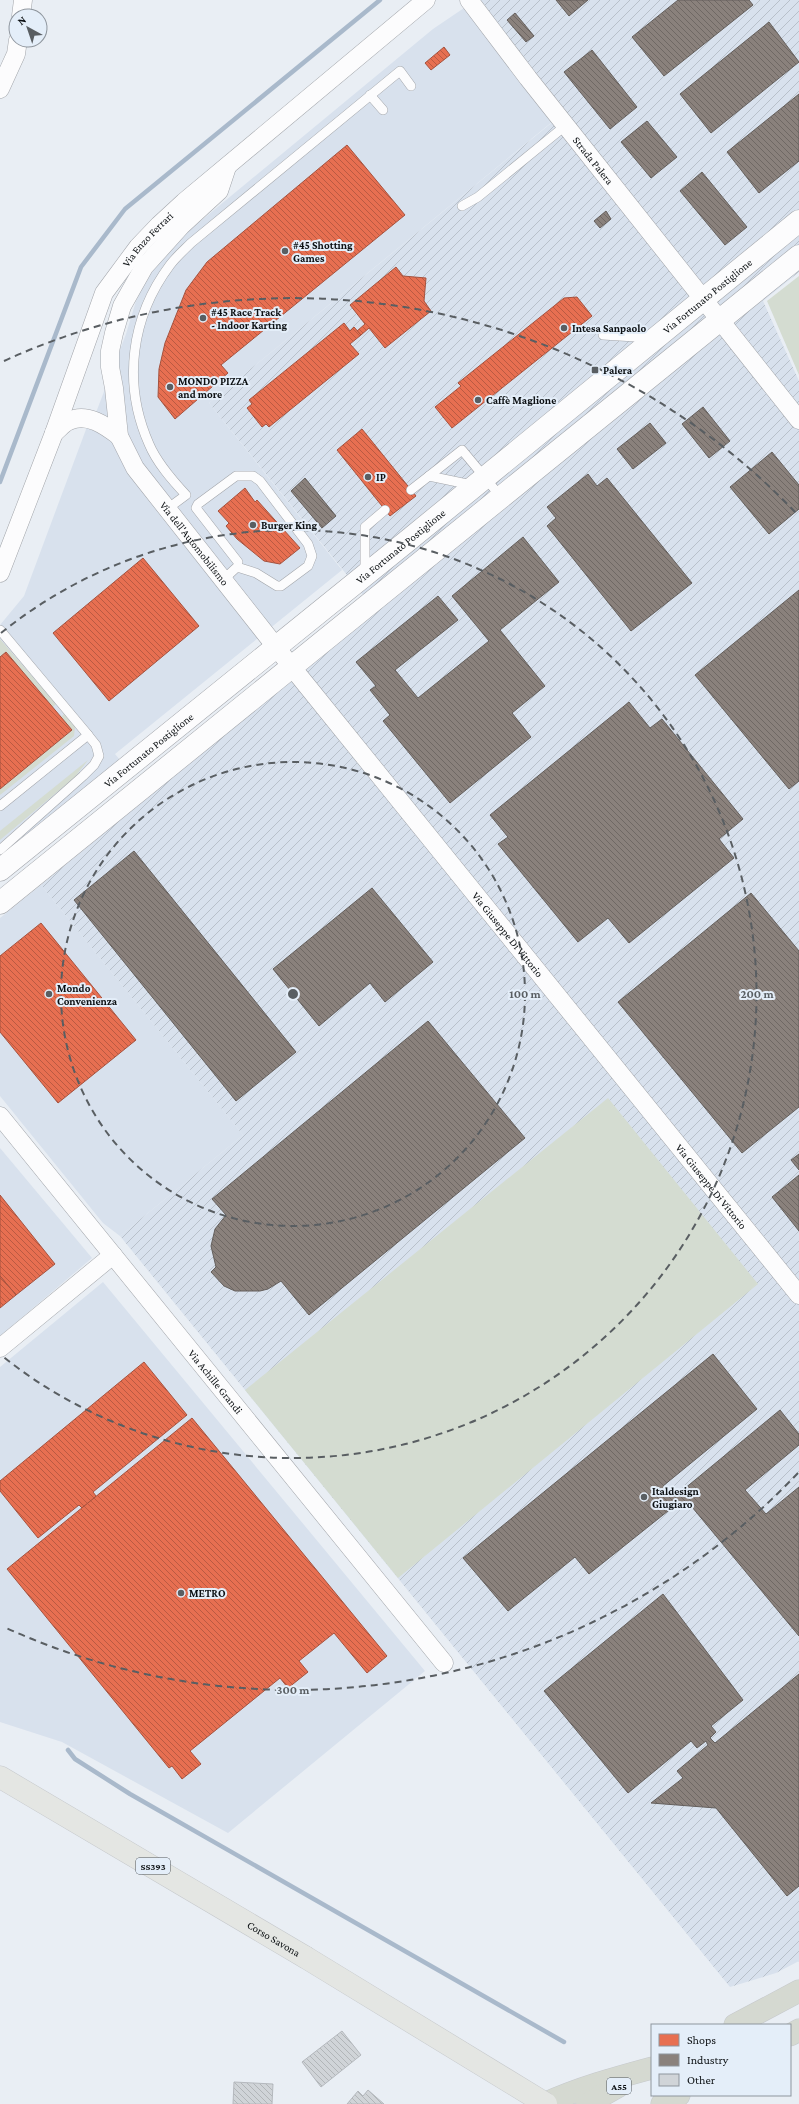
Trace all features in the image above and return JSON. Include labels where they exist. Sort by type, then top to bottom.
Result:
[{"type":"highway","points":[[737,2024],[799,1991]]},
{"type":"highway","points":[[545,2104],[607,2080],[651,2068]]},
{"type":"highway","name":"A55","points":[[587,2104],[651,2069]]},
{"type":"highway","points":[[662,2104],[677,2096]]},
{"type":"main road","name":"Corso Savona","points":[[0,1777],[305,1957],[545,2104]]},
{"type":"street","name":"Via Enzo Ferrari","points":[[0,573],[54,433],[104,293],[138,247],[158,224],[426,0]]},
{"type":"street","name":"Strada Palera","points":[[469,0],[701,300],[799,420]]},
{"type":"street","points":[[0,89],[16,54],[17,48]]},
{"type":"street","name":"Via dell'Automobilismo","points":[[227,166],[219,191],[181,226],[144,267],[122,306],[110,351],[110,367],[114,388],[119,436],[135,468],[167,509],[233,569],[276,648]]},
{"type":"street","name":"Via Fortunato Postiglione","points":[[0,870],[365,576],[654,338],[799,221]]},
{"type":"street","points":[[0,903],[799,256]]},
{"type":"street","name":"Via dell'Automobilismo","points":[[54,433],[70,421],[85,418],[99,422],[119,436]]},
{"type":"street","name":"Via Giuseppe Di Vittorio","points":[[276,648],[799,1295]]},
{"type":"street","name":"Via Achille Grandi","points":[[0,1116],[431,1648],[440,1667]]},
{"type":"street","points":[[0,1348],[113,1255]]},
{"type":"lane","points":[[198,504],[186,495],[158,459],[149,443],[136,399],[133,367],[135,340],[145,309],[170,264],[191,243],[400,71],[412,86]]},
{"type":"lane","points":[[370,95],[382,110]]},
{"type":"lane","points":[[462,206],[478,197],[565,126]]},
{"type":"lane","points":[[603,335],[654,338]]},
{"type":"lane","points":[[411,490],[462,450],[480,482],[501,498]]},
{"type":"lane","points":[[236,476],[253,476],[260,481],[308,544],[312,556],[308,566],[281,586],[277,586],[256,572],[233,569],[196,510],[198,504],[236,476]]},
{"type":"lane","points":[[428,476],[480,482]]},
{"type":"lane","points":[[167,509],[186,495]]},
{"type":"lane","points":[[365,576],[365,527],[385,510]]},
{"type":"lane","points":[[0,630],[96,745],[99,756],[94,765],[0,850]]},
{"type":"lane","points":[[0,806],[88,735]]},
{"type":"shaded area","points":[[479,0],[799,0],[799,272],[763,301],[799,381],[799,1961],[776,1973],[730,1987],[120,1236],[243,1135],[41,885],[375,610],[209,403],[566,111]]},
{"type":"shaded area","points":[[464,8],[552,122],[209,403],[342,570],[115,754],[120,760],[0,858],[0,625],[24,596],[88,424],[92,423],[126,334],[136,301],[144,284],[159,261],[179,239],[433,29]]},
{"type":"shaded area","points":[[799,276],[799,375],[767,301]]},
{"type":"shaded area","points":[[0,639],[56,704],[53,707],[6,652],[0,657]]},
{"type":"shaded area","points":[[64,714],[75,727],[74,736],[0,795],[0,789],[72,730],[61,717]]},
{"type":"shaded area","points":[[88,760],[75,777],[0,840],[0,831]]},
{"type":"shaded area","points":[[41,885],[243,1135],[120,1236],[103,1223],[0,1096],[0,918]]},
{"type":"shaded area","points":[[608,1098],[758,1284],[398,1578],[245,1390]]},
{"type":"shaded area","points":[[0,1148],[92,1258],[0,1336]]},
{"type":"shaded area","points":[[103,1282],[425,1671],[228,1833],[62,1742],[0,1722],[0,1367]]},
{"type":"building: Shops","points":[[444,47],[450,55],[431,70],[425,63]]},
{"type":"building: Shops","points":[[347,145],[405,215],[221,365],[228,373],[175,419],[158,397],[159,369],[165,343],[186,290],[207,262]]},
{"type":"building: Shops","points":[[396,267],[403,276],[426,278],[424,301],[431,311],[385,348],[369,328],[361,335],[357,331],[365,324],[350,305]]},
{"type":"building: Shops","points":[[577,297],[592,316],[452,428],[435,407],[461,386],[458,383],[564,298]]},
{"type":"building: Shops","points":[[344,323],[350,331],[354,327],[361,335],[350,344],[359,354],[269,427],[266,424],[262,427],[247,408],[252,404],[249,400]]},
{"type":"building: Shops","points":[[362,429],[416,496],[390,516],[337,450]]},
{"type":"building: Shops","name":"Burger King","points":[[245,488],[255,502],[257,500],[300,548],[280,564],[264,561],[237,539],[226,526],[229,523],[218,511]]},
{"type":"building: Shops","points":[[143,558],[199,626],[109,701],[53,633]]},
{"type":"building: Shops","points":[[6,652],[72,730],[0,789],[0,657]]},
{"type":"building: Shops","name":"Mondo Convenienza","points":[[41,923],[136,1040],[58,1103],[0,1032],[0,956]]},
{"type":"building: Shops","points":[[0,1195],[55,1264],[16,1295],[0,1276]]},
{"type":"building: Shops","points":[[0,1276],[16,1295],[0,1308]]},
{"type":"building: Shops","points":[[144,1362],[187,1415],[93,1492],[96,1496],[90,1502],[82,1508],[79,1505],[38,1538],[0,1491],[0,1481]]},
{"type":"building: Shops","name":"METRO","points":[[192,1418],[387,1656],[367,1673],[334,1633],[299,1661],[308,1672],[288,1688],[280,1678],[190,1751],[201,1764],[182,1779],[172,1766],[169,1768],[7,1569]]},
{"type":"building: Industry","points":[[556,0],[588,0],[569,16]]},
{"type":"building: Industry","points":[[678,0],[749,0],[753,5],[664,76],[632,37]]},
{"type":"building: Industry","points":[[515,13],[534,36],[526,42],[507,20]]},
{"type":"building: Industry","points":[[769,22],[799,62],[711,133],[680,94]]},
{"type":"building: Industry","points":[[592,50],[637,107],[610,129],[564,72]]},
{"type":"building: Industry","points":[[799,94],[799,161],[759,193],[727,152]]},
{"type":"building: Industry","points":[[647,121],[677,157],[651,178],[621,142]]},
{"type":"building: Industry","points":[[702,172],[747,227],[725,245],[680,191]]},
{"type":"building: Industry","points":[[606,211],[611,219],[600,228],[594,221]]},
{"type":"building: Industry","points":[[703,407],[730,441],[709,458],[682,424]]},
{"type":"building: Industry","points":[[650,423],[666,443],[633,469],[617,449]]},
{"type":"building: Industry","points":[[772,452],[799,485],[799,509],[769,534],[730,487]]},
{"type":"building: Industry","points":[[588,474],[597,486],[607,478],[692,583],[631,631],[547,526],[556,518],[547,507]]},
{"type":"building: Industry","points":[[305,478],[336,516],[322,528],[291,491]]},
{"type":"building: Industry","points":[[523,537],[559,582],[500,630],[545,686],[512,713],[531,737],[450,803],[383,721],[390,715],[370,690],[376,686],[356,662],[438,596],[458,620],[395,670],[418,698],[489,641],[452,596]]},
{"type":"building: Industry","points":[[799,590],[799,781],[789,789],[695,675]]},
{"type":"building: Industry","points":[[629,702],[650,728],[662,719],[743,819],[719,839],[734,858],[629,943],[608,918],[578,942],[498,844],[508,837],[490,815]]},
{"type":"building: Industry","points":[[134,851],[296,1052],[236,1101],[74,900]]},
{"type":"building: Industry","points":[[372,888],[433,962],[385,1002],[370,983],[319,1026],[273,969]]},
{"type":"building: Industry","points":[[751,893],[799,951],[799,1107],[742,1153],[618,1002]]},
{"type":"building: Industry","points":[[428,1021],[525,1138],[309,1315],[281,1281],[268,1289],[260,1291],[235,1291],[224,1286],[211,1272],[216,1267],[211,1246],[215,1229],[226,1215],[212,1199]]},
{"type":"building: Industry","points":[[799,1154],[799,1170],[791,1160]]},
{"type":"building: Industry","points":[[799,1175],[799,1231],[772,1197]]},
{"type":"building: Industry","name":"Italdesign Giugiaro","points":[[713,1354],[757,1409],[663,1486],[667,1491],[678,1494],[780,1410],[799,1434],[799,1445],[745,1490],[766,1514],[799,1487],[799,1636],[687,1501],[668,1511],[589,1574],[575,1557],[508,1611],[463,1558]]},
{"type":"building: Industry","points":[[663,1594],[743,1700],[711,1726],[716,1732],[710,1738],[715,1743],[799,1674],[799,1886],[787,1896],[716,1808],[651,1803],[683,1778],[677,1771],[708,1745],[706,1741],[697,1748],[691,1741],[628,1793],[544,1691]]},
{"type":"building: Other","points":[[342,2031],[361,2055],[321,2087],[302,2062]]},
{"type":"building: Other","points":[[234,2082],[273,2084],[272,2104],[233,2104]]},
{"type":"building: Other","points":[[368,2090],[384,2104],[347,2104],[358,2091],[363,2096]]},
{"type":"waterway","points":[[0,482],[81,267],[125,209],[380,0]]},
{"type":"waterway","points":[[68,1750],[75,1759],[130,1794],[564,2042]]},
{"type":"place","name":"#45 Shotting Games","points":[[285,251]]},
{"type":"place","name":"#45 Race Track - Indoor Karting","points":[[203,318]]},
{"type":"place","name":"Intesa Sanpaolo","points":[[564,328]]},
{"type":"place","name":"Palera","points":[[595,370]]},
{"type":"place","name":"MONDO PIZZA and more","points":[[170,387]]},
{"type":"place","name":"Caffè Maglione","points":[[478,400]]},
{"type":"place","name":"IP","points":[[368,477]]},
{"type":"place","name":"Burger King","points":[[253,525]]},
{"type":"place","name":"Mondo Convenienza","points":[[49,994]]},
{"type":"place","name":"Italdesign Giugiaro","points":[[644,1497]]},
{"type":"place","name":"METRO","points":[[181,1593]]}]
